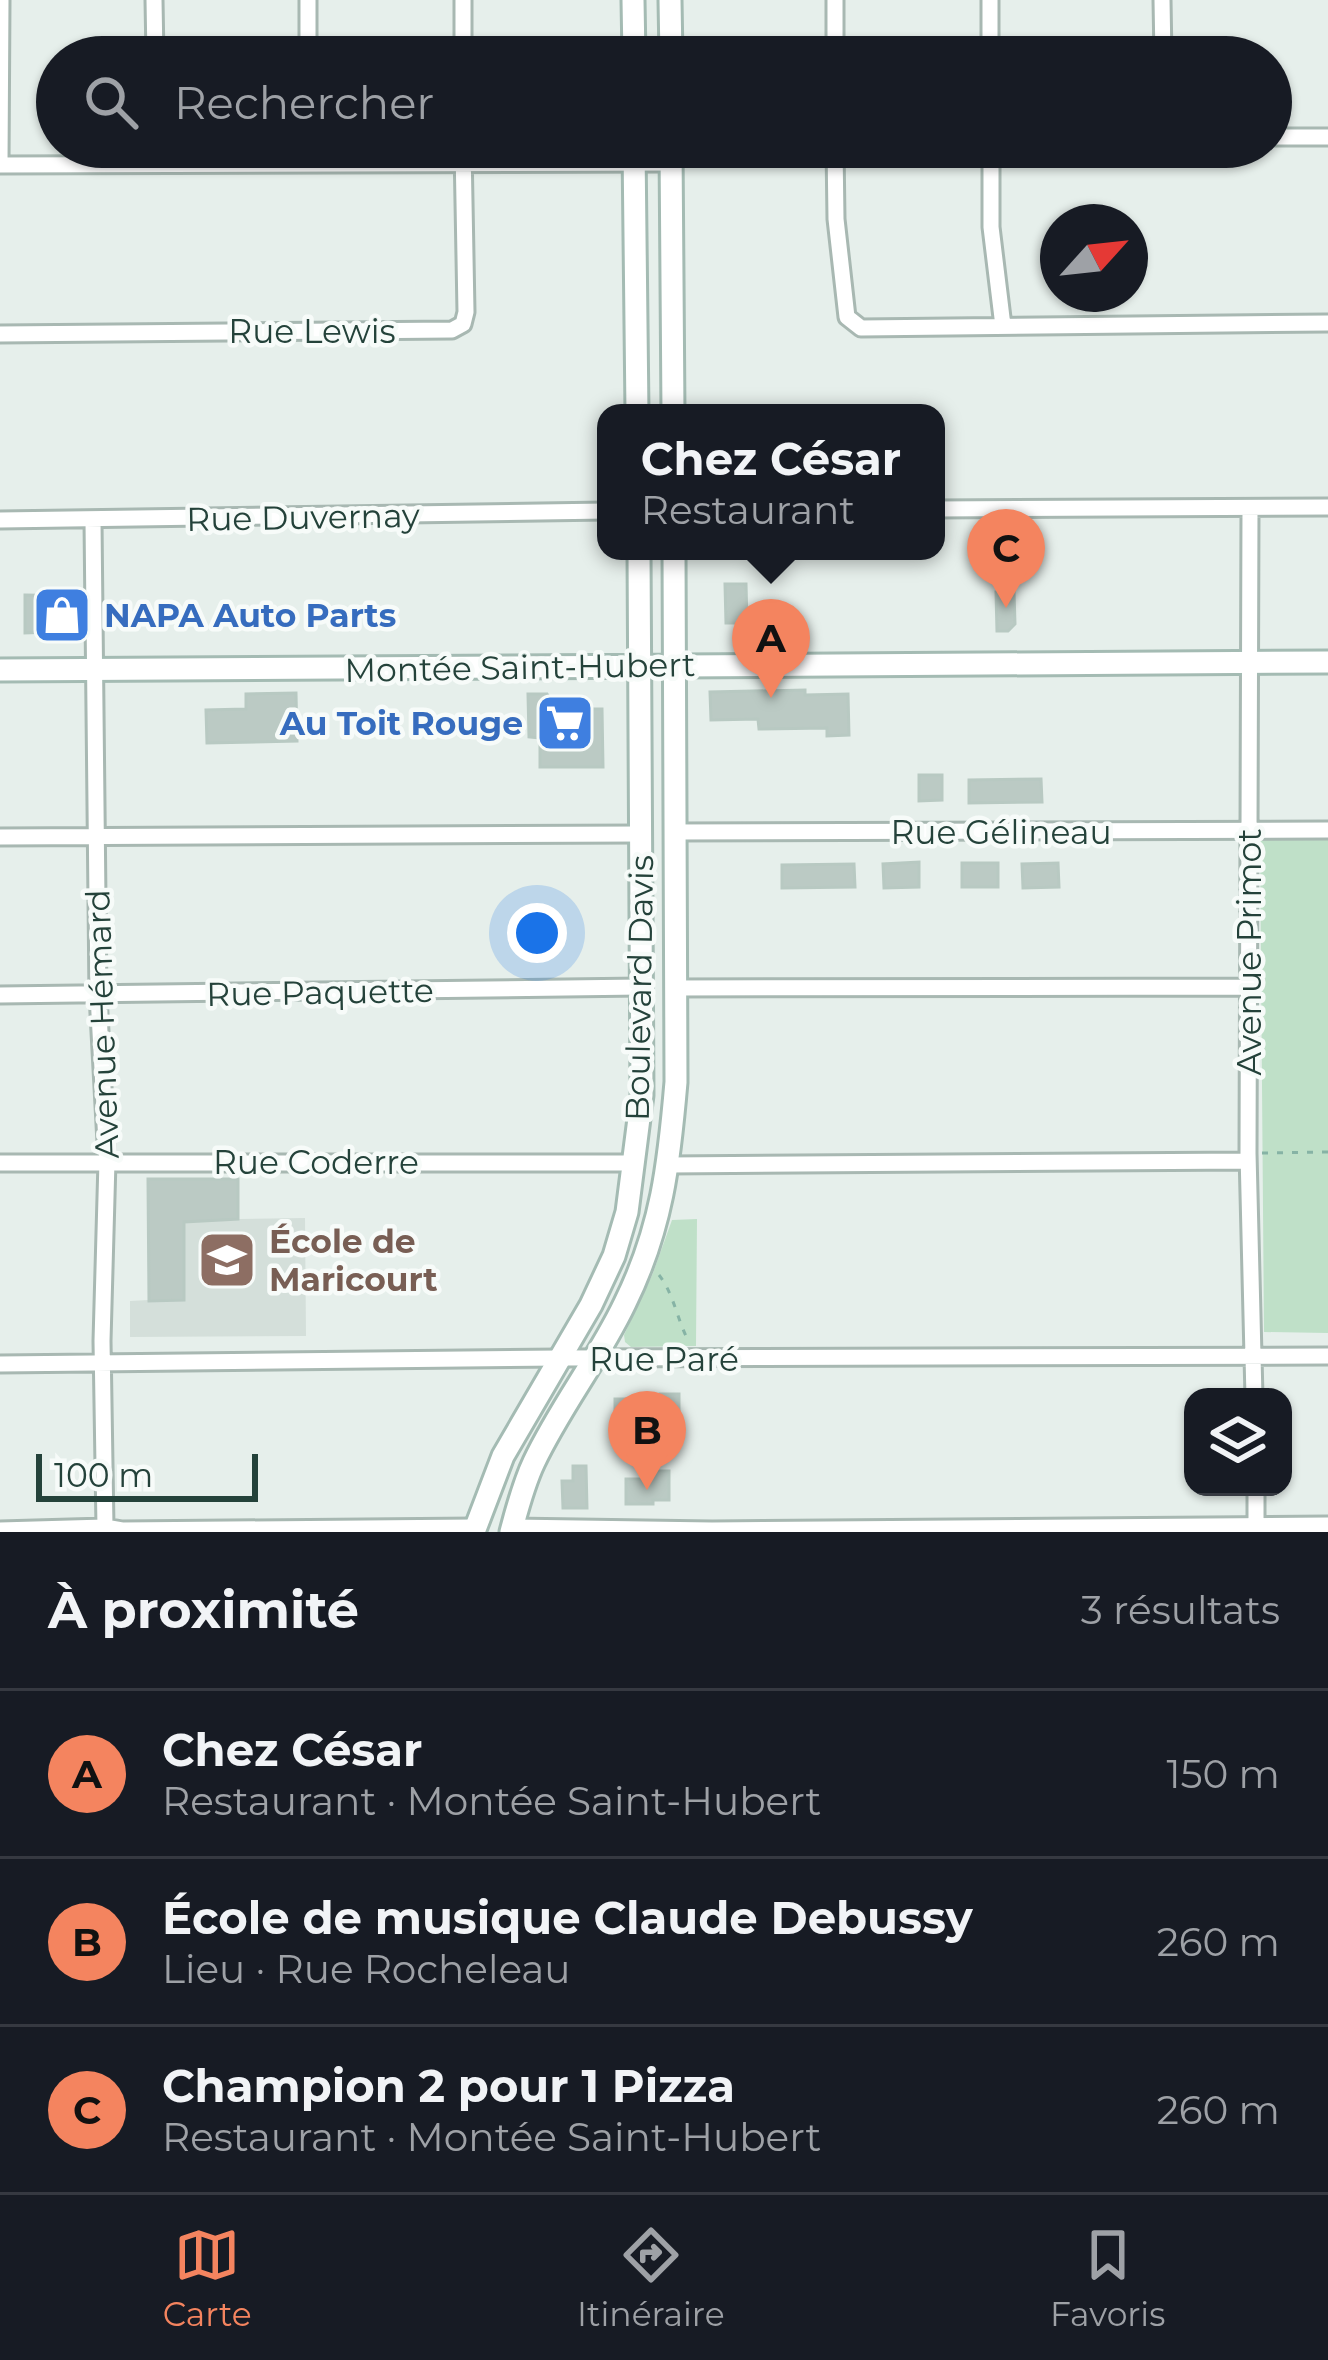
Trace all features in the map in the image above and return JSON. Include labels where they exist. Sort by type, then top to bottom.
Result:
[{"type":"street","points":[[1,0],[0,164],[36,164]]},
{"type":"street","points":[[154,0],[155,36]]},
{"type":"street","points":[[308,0],[308,36]]},
{"type":"street","points":[[463,0],[463,36]]},
{"type":"street","points":[[633,0],[634,36]]},
{"type":"street","points":[[670,0],[670,36]]},
{"type":"street","points":[[835,0],[835,36]]},
{"type":"street","points":[[990,0],[990,36]]},
{"type":"street","points":[[1162,0],[1162,36]]},
{"type":"street","points":[[1292,137],[1328,137]]},
{"type":"street","name":"Rue Lewis","points":[[0,334],[452,330],[463,323],[466,313],[463,168]]},
{"type":"street","points":[[634,168],[637,404]]},
{"type":"street","points":[[671,168],[673,404]]},
{"type":"street","points":[[835,168],[847,317],[861,328],[1328,323]]},
{"type":"street","points":[[991,168],[991,227],[1003,326]]},
{"type":"street","points":[[945,509],[1328,506]]},
{"type":"street","name":"Avenue Primot","points":[[1250,508],[1248,1157],[1254,1388]]},
{"type":"street","name":"Rue Duvernay","points":[[0,520],[597,511]]},
{"type":"street","name":"Avenue Hémard","points":[[93,520],[98,995],[106,1161],[105,1527]]},
{"type":"street","name":"Boulevard Davis","points":[[475,1530],[503,1456],[591,1305],[614,1256],[627,1212],[642,1095],[639,560]]},
{"type":"street","name":"Boulevard Davis","points":[[512,1530],[532,1466],[624,1306],[645,1258],[669,1166],[676,1082],[674,560]]},
{"type":"street","name":"Montée Saint-Hubert","points":[[0,670],[1328,662]]},
{"type":"street","points":[[641,794],[674,793]]},
{"type":"street","name":"Rue Gélineau","points":[[674,832],[1328,830]]},
{"type":"street","points":[[0,837],[641,834]]},
{"type":"street","name":"Rue Paquette","points":[[0,995],[641,987]]},
{"type":"street","points":[[675,988],[1250,987]]},
{"type":"street","points":[[669,1166],[1248,1157]]},
{"type":"street","name":"Rue Coderre","points":[[0,1163],[633,1163]]},
{"type":"street","name":"Rue Paré","points":[[0,1364],[1328,1356]]},
{"type":"street","points":[[1256,1496],[1256,1524]]},
{"type":"street","points":[[512,1530],[1328,1525]]},
{"type":"street","points":[[0,1529],[475,1530]]},
{"type":"path","points":[[1248,1157],[1328,1152]]},
{"type":"path","points":[[645,1258],[668,1286],[681,1328],[698,1360]]},
{"type":"shaded area","name":"École de Maricourt","points":[[148,1179],[238,1179],[239,1219],[305,1218],[306,1336],[130,1337],[130,1301],[149,1300]]},
{"type":"green space","points":[[1260,839],[1328,839],[1328,1333],[1264,1332]]},
{"type":"green space","points":[[697,1219],[696,1346],[631,1347],[624,1335],[672,1220]]},
{"type":"building","points":[[725,584],[746,584],[747,623],[726,623]]},
{"type":"building","points":[[996,592],[1014,592],[1015,624],[1008,631],[997,631]]},
{"type":"building","points":[[25,595],[78,596],[78,631],[25,633]]},
{"type":"building","points":[[805,690],[805,695],[848,694],[849,735],[827,736],[827,728],[759,729],[758,719],[711,720],[710,692]]},
{"type":"building","points":[[296,693],[297,741],[207,743],[206,710],[246,709],[246,694]]},
{"type":"building","name":"Au Toit Rouge","points":[[528,694],[547,694],[556,709],[602,709],[603,767],[540,767],[540,738],[529,737]]},
{"type":"building","points":[[919,775],[942,775],[942,800],[919,801]]},
{"type":"building","points":[[1041,779],[1042,802],[969,803],[969,780]]},
{"type":"building","points":[[919,862],[919,887],[884,888],[883,864]]},
{"type":"building","points":[[962,863],[998,863],[998,887],[962,887]]},
{"type":"building","points":[[1058,863],[1059,887],[1023,888],[1022,864]]},
{"type":"building","points":[[854,864],[855,887],[782,888],[782,865]]},
{"type":"building","points":[[148,1179],[238,1179],[238,1219],[184,1222],[184,1300],[149,1301]]},
{"type":"building","points":[[660,1394],[679,1394],[679,1421],[615,1426],[615,1399],[660,1399]]},
{"type":"building","points":[[573,1466],[586,1466],[587,1508],[563,1508],[562,1481],[573,1481]]},
{"type":"building","points":[[646,1471],[669,1471],[669,1500],[626,1504],[626,1479],[645,1479]]},
{"type":"place","name":"Champion 2 pour 1 Pizza","points":[[1006,608]]},
{"type":"place","name":"NAPA Auto Parts","points":[[62,615]]},
{"type":"place","name":"Chez César","points":[[771,698]]},
{"type":"place","name":"Au Toit Rouge","points":[[565,723]]},
{"type":"place","name":"École de Maricourt","points":[[227,1260]]},
{"type":"place","name":"École de musique Claude Debussy","points":[[647,1490]]}]
